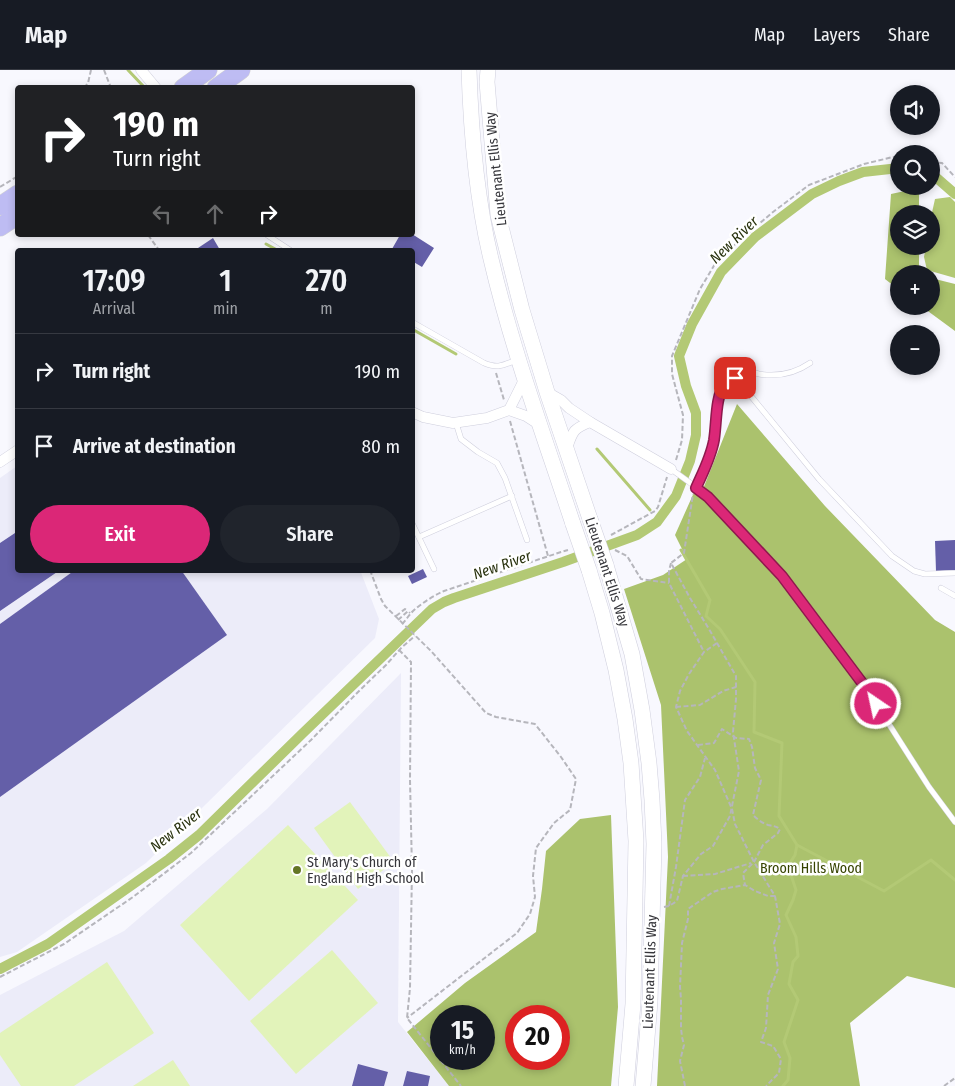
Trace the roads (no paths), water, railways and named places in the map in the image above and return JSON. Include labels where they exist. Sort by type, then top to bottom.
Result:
[{"type":"highway","points":[[187,85],[208,70]]},
{"type":"highway","points":[[220,85],[241,70]]},
{"type":"highway","points":[[0,206],[15,196]]},
{"type":"highway","points":[[0,227],[15,217]]},
{"type":"main road","name":"Lieutenant Ellis Way","points":[[470,70],[474,156],[480,204],[490,257],[519,359],[602,613],[625,718],[631,763],[636,841],[633,1004],[626,1086]]},
{"type":"main road","name":"Lieutenant Ellis Way","points":[[488,70],[487,82],[498,215],[522,310],[606,565],[632,654],[642,710],[649,763],[654,844],[650,1002],[643,1086]]},
{"type":"street","points":[[141,70],[154,85]]},
{"type":"street","points":[[508,411],[525,378]]},
{"type":"street","points":[[548,392],[590,422],[674,469]]},
{"type":"street","points":[[415,413],[423,417],[456,423],[487,418],[508,411],[526,416],[541,425]]},
{"type":"street","points":[[567,448],[574,430],[590,422]]},
{"type":"street","points":[[0,462],[15,452]]},
{"type":"lane","points":[[270,237],[287,248]]},
{"type":"lane","points":[[415,324],[494,367],[519,359]]},
{"type":"lane","points":[[810,363],[793,372],[779,375],[758,374],[741,368],[735,369],[735,378],[825,486],[892,556],[914,571],[925,574],[955,573]]},
{"type":"lane","points":[[696,488],[710,455],[714,440],[719,395],[725,382],[735,378]]},
{"type":"lane","points":[[456,423],[461,439],[497,463],[505,478],[527,540]]},
{"type":"lane","points":[[674,469],[708,497],[782,576],[866,688],[929,787],[955,822]]},
{"type":"lane","points":[[419,537],[512,496]]},
{"type":"lane","points":[[415,529],[434,568]]},
{"type":"lane","points":[[940,588],[955,596]]},
{"type":"waterway","points":[[128,70],[142,85]]},
{"type":"waterway","name":"New River","points":[[0,969],[48,944],[169,859],[199,835],[432,609],[454,598],[637,535],[657,522],[676,496],[690,461],[696,435],[696,413],[686,386],[679,356],[692,324],[721,272],[755,237],[812,194],[863,172],[890,169]]},
{"type":"waterway","name":"New River","points":[[940,181],[955,194]]},
{"type":"waterway","points":[[266,244],[273,248]]},
{"type":"waterway","points":[[415,331],[456,354]]},
{"type":"waterway","points":[[597,449],[650,510]]},
{"type":"waterway","points":[[681,550],[710,600],[706,616],[720,629],[755,682],[754,732],[782,743],[779,816],[797,845],[795,855],[788,866],[796,890],[786,915],[796,937],[798,956],[793,962],[789,984],[798,1000],[784,1042],[790,1058],[788,1080],[783,1086]]},
{"type":"waterway","points":[[797,845],[884,891],[931,860],[955,880]]},
{"type":"place","name":"St Mary's Church of England High School","points":[[297,870]]},
{"type":"park label","name":"Broom Hills Wood","points":[[811,868]]}]
